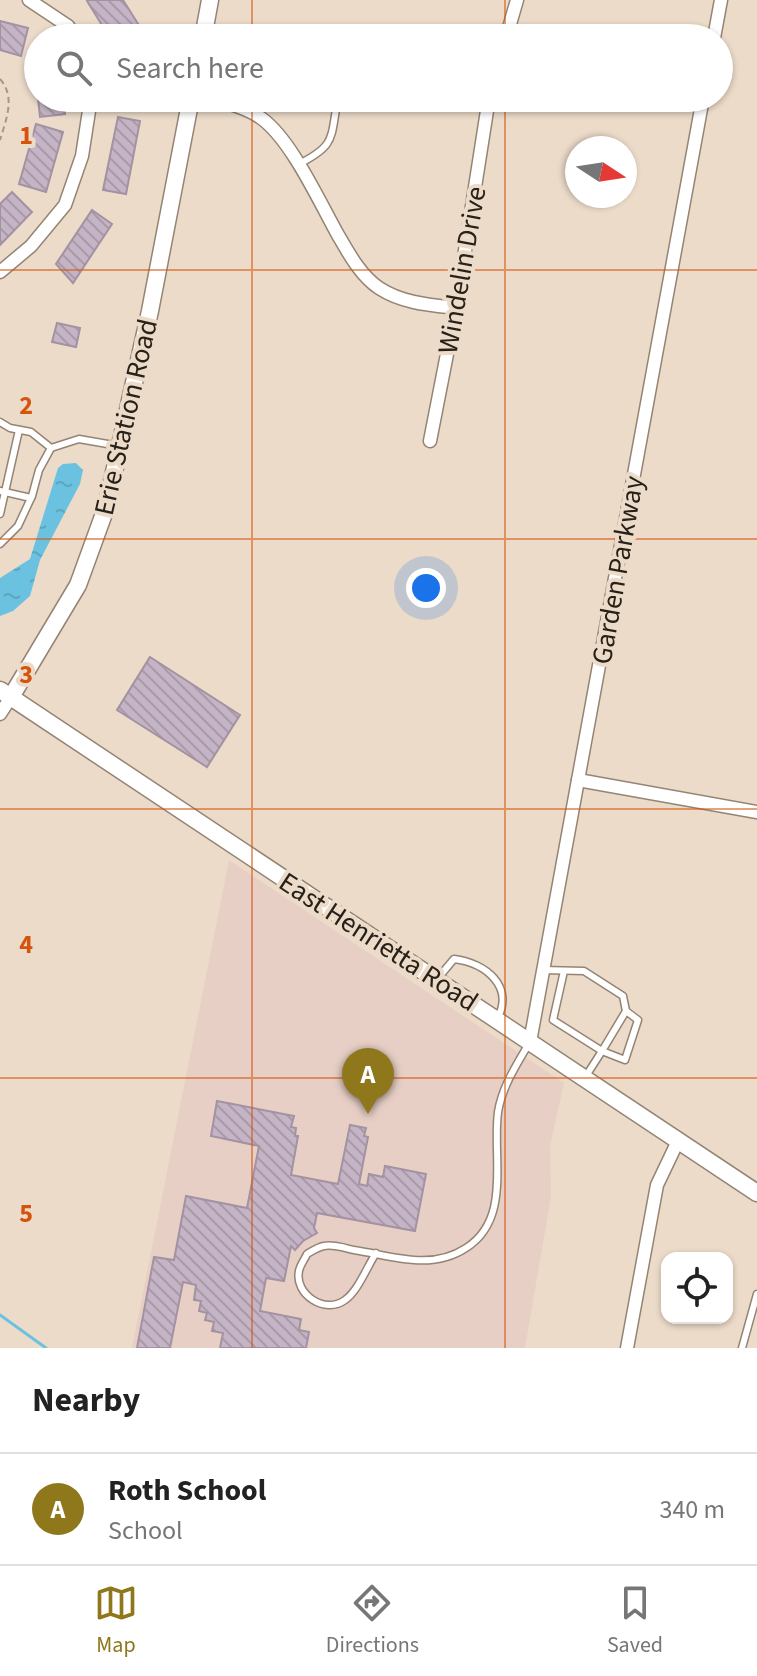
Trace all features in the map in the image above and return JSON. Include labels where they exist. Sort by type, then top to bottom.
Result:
[{"type":"main road","points":[[206,24],[210,0]]},
{"type":"main road","name":"Erie Station Road","points":[[6,694],[78,585],[106,508],[188,112]]},
{"type":"main road","name":"East Henrietta Road","points":[[6,694],[757,1193]]},
{"type":"street","points":[[29,0],[65,24]]},
{"type":"street","points":[[510,24],[517,0]]},
{"type":"street","points":[[717,24],[721,0]]},
{"type":"street","points":[[0,272],[31,246],[65,205],[82,156],[89,112]]},
{"type":"street","points":[[251,112],[263,119],[282,140],[351,256],[370,281],[411,302],[456,308]]},
{"type":"street","name":"Windelin Drive","points":[[430,441],[456,308],[487,112]]},
{"type":"street","name":"Garden Parkway","points":[[530,1042],[700,112]]},
{"type":"street","name":"Erie Station Road","points":[[0,714],[6,694]]},
{"type":"street","points":[[578,780],[757,812]]},
{"type":"street","points":[[627,1348],[657,1185],[678,1141]]},
{"type":"lane","points":[[297,165],[319,154],[330,143],[336,112]]},
{"type":"lane","points":[[0,422],[31,432],[51,448]]},
{"type":"lane","points":[[0,514],[19,430]]},
{"type":"lane","points":[[0,544],[18,526],[39,470],[51,448],[79,439],[121,447]]},
{"type":"lane","points":[[3,492],[31,498]]},
{"type":"lane","points":[[437,979],[454,959],[466,961],[498,981],[503,991],[504,1007],[497,1019]]},
{"type":"lane","points":[[543,970],[584,971],[623,996],[626,1011],[638,1020],[625,1060],[602,1051],[553,1020],[564,971]]},
{"type":"lane","points":[[585,1078],[626,1011]]},
{"type":"lane","points":[[376,1253],[344,1301],[327,1306],[314,1301],[303,1291],[298,1273],[307,1254],[325,1246],[376,1253],[430,1262],[453,1256],[470,1246],[487,1228],[497,1197],[499,1108],[514,1070],[530,1042]]},
{"type":"lane","points":[[742,1348],[757,1294]]},
{"type":"path","points":[[0,79],[7,86],[9,107],[0,140]]},
{"type":"shaded area","points":[[229,860],[564,1083],[550,1146],[551,1196],[525,1348],[132,1348]]},
{"type":"water","points":[[76,463],[83,470],[80,484],[40,560],[30,596],[13,611],[0,616],[0,578],[30,559],[58,468],[63,464]]},
{"type":"building","points":[[123,0],[138,24],[101,24],[87,1]]},
{"type":"building","points":[[0,21],[24,27],[21,56],[0,50]]},
{"type":"building","points":[[39,112],[65,112],[65,114],[40,117]]},
{"type":"building","points":[[118,117],[140,121],[126,194],[103,190]]},
{"type":"building","points":[[36,124],[63,132],[46,192],[19,184]]},
{"type":"building","points":[[12,192],[32,212],[0,245],[0,204]]},
{"type":"building","points":[[92,210],[112,224],[73,283],[56,264]]},
{"type":"building","points":[[57,323],[80,328],[76,347],[52,342]]},
{"type":"building","points":[[150,657],[240,715],[207,767],[117,710]]},
{"type":"building","points":[[217,1101],[294,1116],[291,1127],[296,1128],[295,1136],[298,1136],[291,1175],[338,1184],[350,1125],[366,1128],[364,1136],[368,1137],[359,1184],[367,1186],[369,1174],[383,1177],[385,1166],[426,1174],[415,1231],[317,1213],[314,1228],[317,1233],[295,1250],[291,1246],[284,1281],[266,1278],[260,1311],[301,1319],[299,1330],[309,1332],[306,1348],[220,1348],[223,1333],[212,1331],[214,1322],[205,1320],[207,1313],[199,1311],[201,1301],[194,1300],[196,1285],[183,1282],[170,1348],[137,1348],[154,1257],[174,1260],[186,1196],[247,1208],[259,1146],[211,1136]]},
{"type":"waterway","points":[[0,1315],[46,1348]]},
{"type":"place","name":"Roth School","points":[[368,1114]]}]
